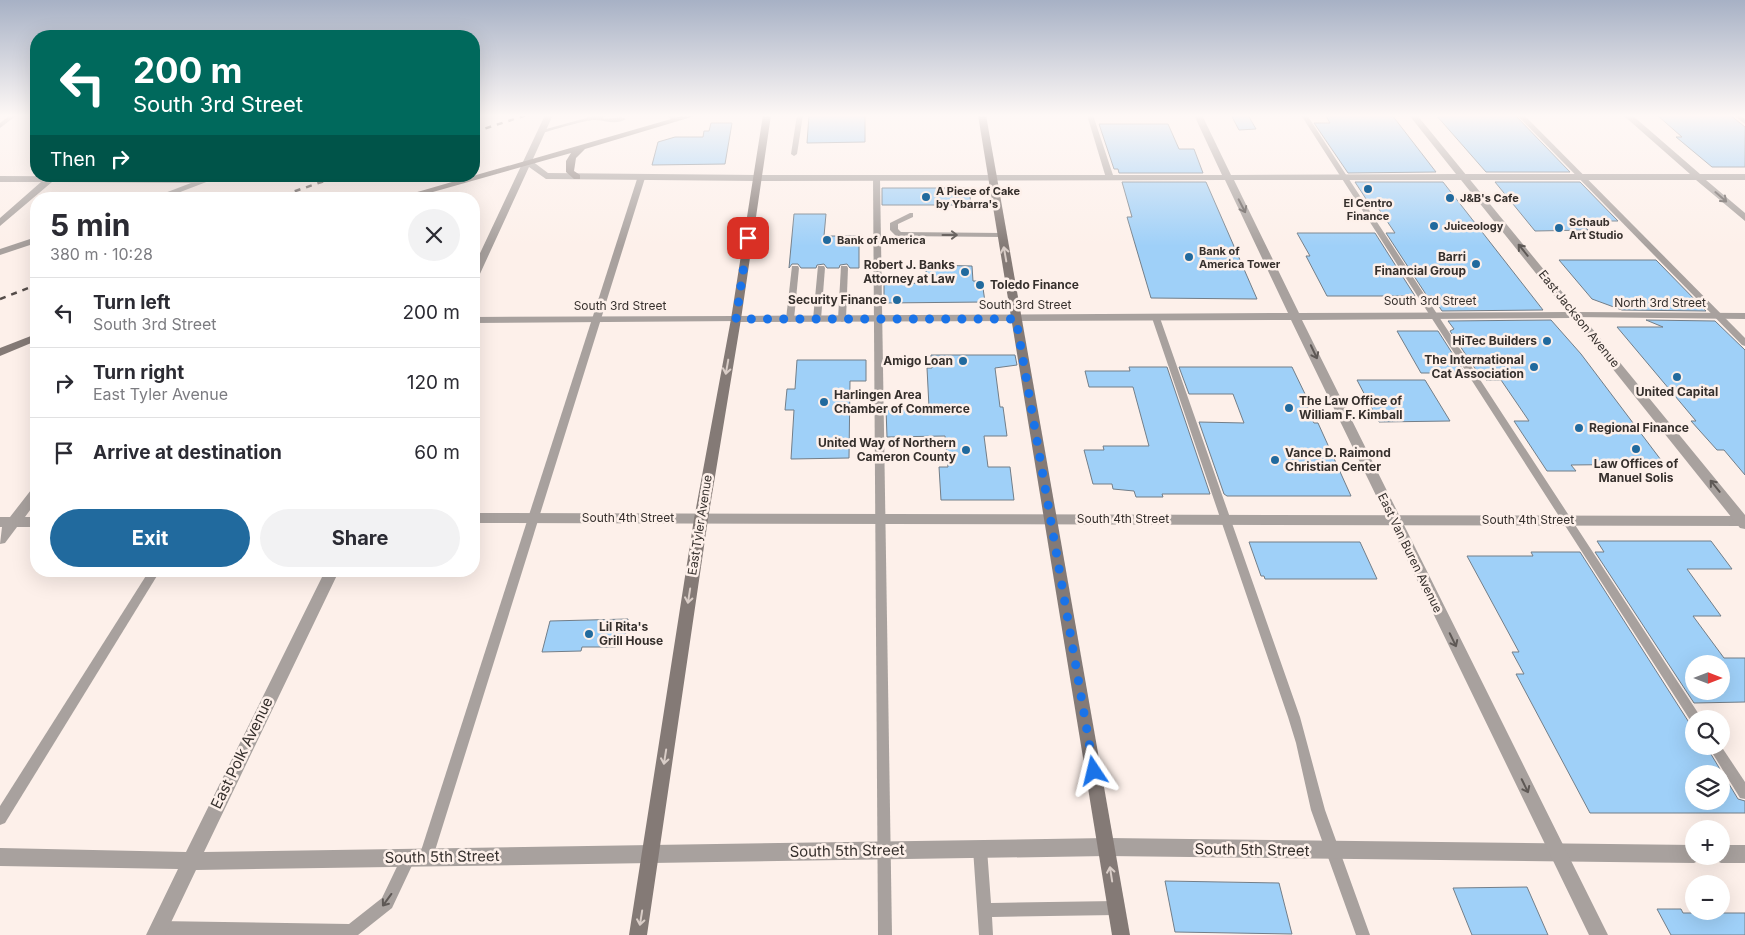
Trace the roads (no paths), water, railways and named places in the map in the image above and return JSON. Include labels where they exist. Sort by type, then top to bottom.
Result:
[{"type":"main road","points":[[480,176],[540,159]]},
{"type":"main road","points":[[571,159],[569,162],[570,172],[577,178]]},
{"type":"main road","name":"East Tyler Avenue","points":[[638,935],[701,519],[736,319],[760,159]]},
{"type":"main road","points":[[989,159],[1121,935]]},
{"type":"main road","points":[[423,192],[458,182]]},
{"type":"main road","points":[[0,352],[30,340]]},
{"type":"street","points":[[480,263],[530,159]]},
{"type":"street","name":"East Van Buren Avenue","points":[[1219,159],[1297,316],[1392,519],[1599,935]]},
{"type":"street","name":"East Jackson Avenue","points":[[1448,159],[1744,522]]},
{"type":"street","points":[[1677,159],[1745,218]]},
{"type":"street","points":[[528,162],[546,176],[577,178],[1745,177]]},
{"type":"street","points":[[0,179],[30,178]]},
{"type":"street","points":[[35,192],[46,182]]},
{"type":"street","points":[[173,192],[200,182]]},
{"type":"street","points":[[0,223],[30,197]]},
{"type":"street","points":[[0,252],[30,242]]},
{"type":"street","name":"North 3rd Street","points":[[1576,315],[1745,316]]},
{"type":"street","name":"South 3rd Street","points":[[480,320],[1576,315]]},
{"type":"street","points":[[0,539],[30,502]]},
{"type":"street","name":"South 4th Street","points":[[480,518],[1392,519],[1744,522]]},
{"type":"street","points":[[0,522],[30,522]]},
{"type":"street","name":"East Polk Avenue","points":[[157,931],[189,861],[329,577]]},
{"type":"street","name":"South 5th Street","points":[[0,857],[189,861],[1107,847],[1558,854],[1685,854]]},
{"type":"street","points":[[1730,854],[1745,854]]},
{"type":"lane","points":[[1104,159],[1110,178]]},
{"type":"lane","points":[[1332,159],[1690,710]]},
{"type":"lane","points":[[1563,159],[1745,343]]},
{"type":"lane","points":[[157,931],[350,933],[387,902],[418,858],[534,518],[641,178]]},
{"type":"lane","points":[[876,178],[879,519],[886,935]]},
{"type":"lane","points":[[910,215],[894,223],[894,230],[899,234],[1002,236]]},
{"type":"lane","points":[[790,319],[795,268]]},
{"type":"lane","points":[[817,319],[821,268]]},
{"type":"lane","points":[[842,319],[844,268]]},
{"type":"lane","points":[[1156,318],[1302,743],[1318,810],[1362,935]]},
{"type":"lane","points":[[0,818],[151,577]]},
{"type":"lane","points":[[1720,755],[1745,793]]},
{"type":"lane","points":[[980,849],[986,935]]},
{"type":"lane","points":[[984,910],[1116,908]]},
{"type":"railway","points":[[292,192],[322,182]]},
{"type":"railway","points":[[0,299],[30,287]]},
{"type":"place","name":"El Centro Finance","points":[[1368,189]]},
{"type":"place","name":"A Piece of Cake by Ybarra's","points":[[926,197]]},
{"type":"place","name":"J&B's Cafe","points":[[1450,198]]},
{"type":"place","name":"Juiceology","points":[[1434,226]]},
{"type":"place","name":"Schaub Art Studio","points":[[1559,228]]},
{"type":"place","name":"Bank of America","points":[[827,240]]},
{"type":"place","name":"Bank of America Tower","points":[[1189,257]]},
{"type":"place","name":"Barri Financial Group","points":[[1476,264]]},
{"type":"place","name":"Robert J. Banks Attorney at Law","points":[[965,272]]},
{"type":"place","name":"Toledo Finance","points":[[980,285]]},
{"type":"place","name":"Security Finance","points":[[897,300]]},
{"type":"place","name":"HiTec Builders","points":[[1547,341]]},
{"type":"place","name":"Amigo Loan","points":[[963,361]]},
{"type":"place","name":"The International Cat Association","points":[[1534,367]]},
{"type":"place","name":"United Capital","points":[[1677,377]]},
{"type":"place","name":"Harlingen Area Chamber of Commerce","points":[[824,402]]},
{"type":"place","name":"The Law Office of William F. Kimball","points":[[1289,408]]},
{"type":"place","name":"Regional Finance","points":[[1579,428]]},
{"type":"place","name":"Law Offices of Manuel Solis","points":[[1636,449]]},
{"type":"place","name":"United Way of Northern Cameron County","points":[[966,450]]},
{"type":"place","name":"Vance D. Raimond Christian Center","points":[[1275,460]]},
{"type":"place","name":"Lil Rita's Grill House","points":[[589,634]]}]
